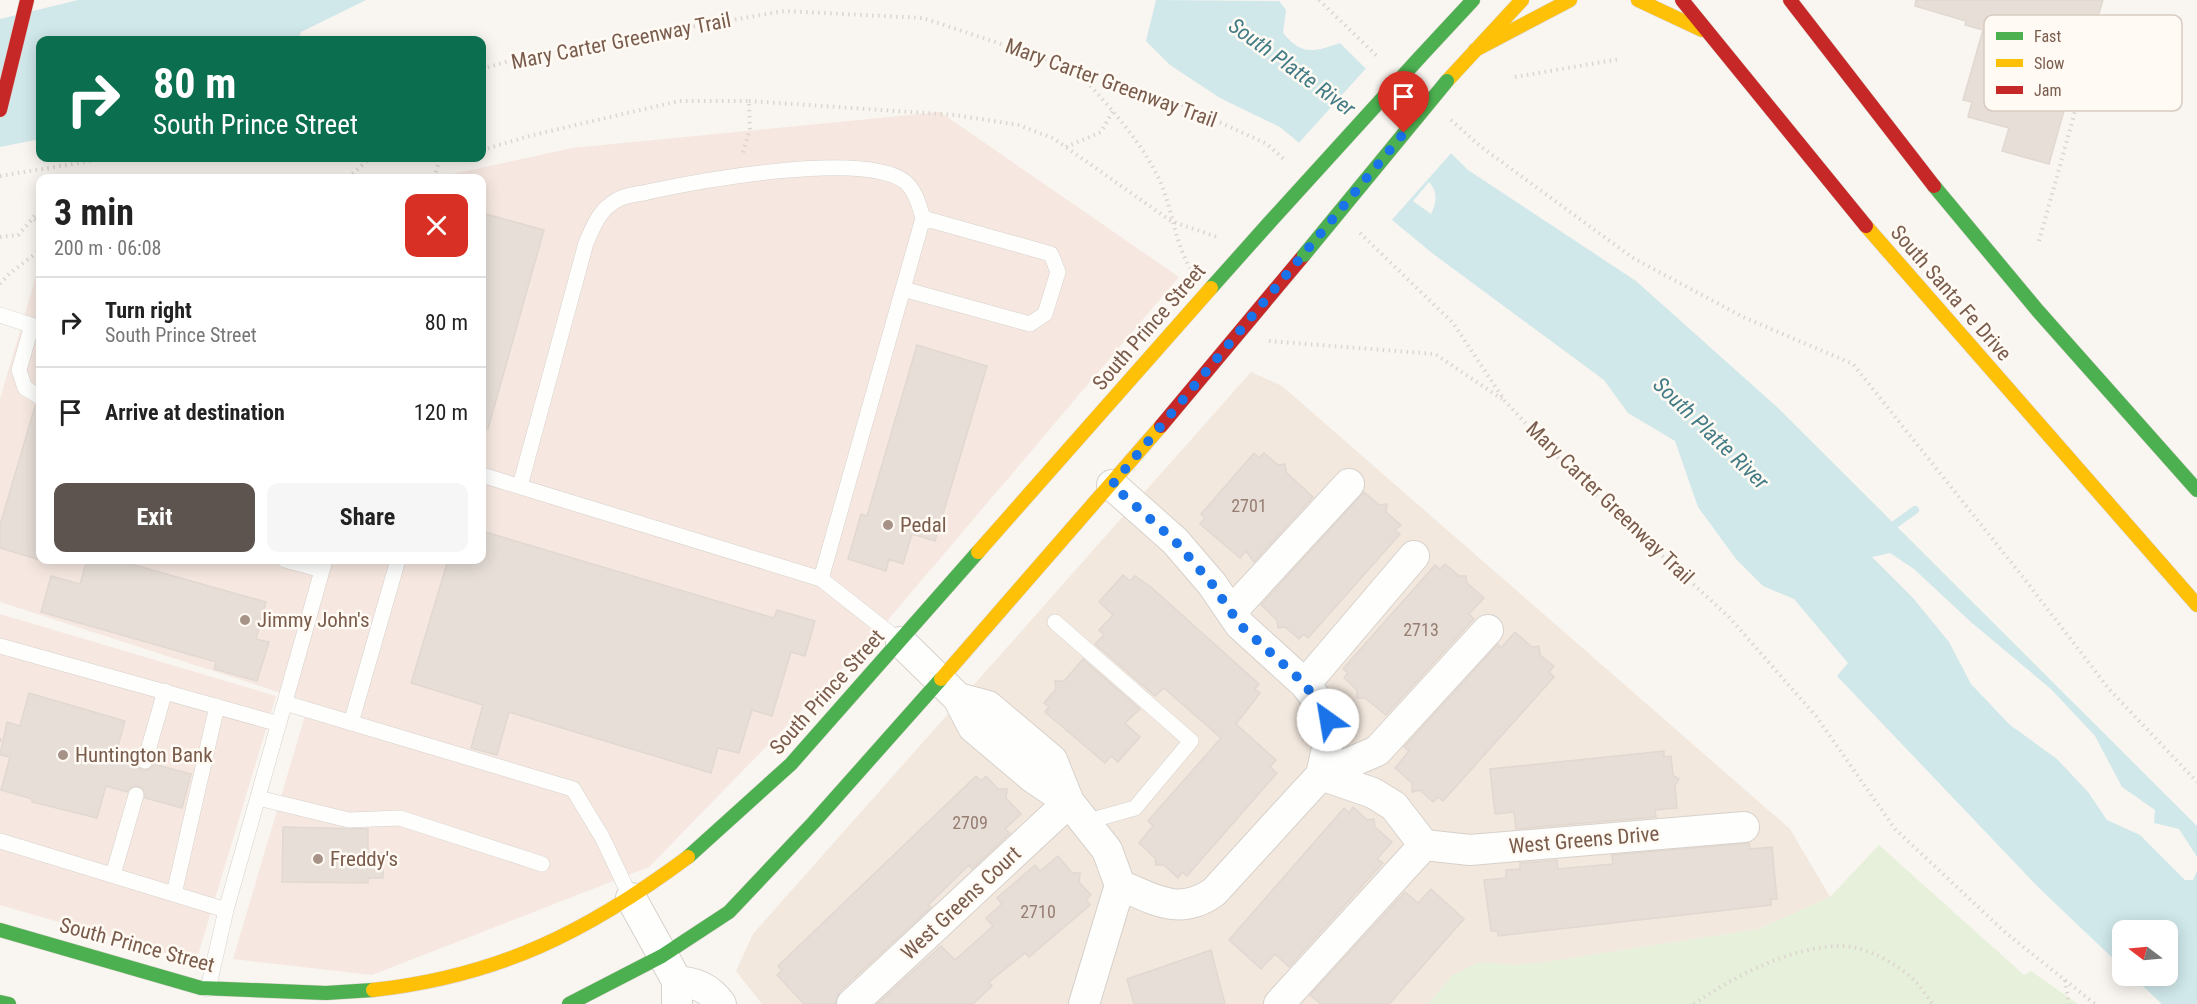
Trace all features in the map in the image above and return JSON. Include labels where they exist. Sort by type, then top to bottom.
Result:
[{"type":"main road","points":[[0,110],[27,0]]},
{"type":"main road","points":[[568,1004],[672,980],[729,912],[814,822],[950,689],[1112,485],[1447,81],[1522,0]]},
{"type":"main road","points":[[1475,50],[1570,0]]},
{"type":"main road","points":[[1638,0],[1707,32]]},
{"type":"main road","name":"South Santa Fe Drive","points":[[1682,0],[1807,156],[1957,333],[2197,605]]},
{"type":"main road","points":[[1790,0],[1922,170],[2024,294],[2197,490]]},
{"type":"main road","name":"South Prince Street","points":[[0,930],[205,999],[350,993],[414,985],[509,961],[585,929],[669,873],[747,807],[798,756],[1269,223],[1469,1]]},
{"type":"main road","points":[[0,1002],[9,1004]]},
{"type":"street","points":[[1232,612],[1349,484]]},
{"type":"street","points":[[1112,485],[1175,541],[1212,584],[1240,625],[1305,684],[1328,720],[1330,735],[1321,775]]},
{"type":"street","points":[[1305,684],[1414,556]]},
{"type":"street","points":[[1119,885],[1167,905],[1180,906],[1204,899],[1321,775],[1377,750],[1488,630]]},
{"type":"street","points":[[901,642],[950,689],[973,728],[1077,812],[1107,850],[1119,885],[1084,1004]]},
{"type":"street","points":[[1279,1004],[1424,845],[1394,806],[1373,793],[1321,775]]},
{"type":"street","name":"West Greens Court","points":[[852,1004],[1077,812]]},
{"type":"street","name":"West Greens Drive","points":[[1424,845],[1470,850],[1744,827]]},
{"type":"street","points":[[631,898],[672,980],[705,988],[721,1004]]},
{"type":"lane","points":[[520,486],[586,243],[599,213],[618,199],[688,183],[781,169],[863,169],[884,173],[905,182],[916,197],[923,218],[821,579]]},
{"type":"lane","points":[[903,289],[1030,324],[1045,314],[1059,272],[1051,254],[923,218]]},
{"type":"lane","points":[[0,315],[36,326],[18,370],[25,388],[36,395]]},
{"type":"lane","points":[[486,476],[821,579],[901,642]]},
{"type":"lane","points":[[351,723],[397,564]]},
{"type":"lane","points":[[205,999],[226,910],[323,565]]},
{"type":"lane","points":[[1055,622],[1191,741],[1135,808],[1077,812]]},
{"type":"lane","points":[[0,646],[279,724]]},
{"type":"lane","points":[[145,761],[165,691]]},
{"type":"lane","points":[[285,704],[573,789],[602,837],[631,898]]},
{"type":"lane","points":[[174,894],[217,706]]},
{"type":"lane","points":[[113,875],[136,795]]},
{"type":"lane","points":[[258,798],[349,820],[400,818],[542,864]]},
{"type":"lane","points":[[0,841],[226,910]]},
{"type":"path","points":[[1319,0],[1383,61]]},
{"type":"path","name":"Mary Carter Greenway Trail","points":[[486,68],[529,55],[784,11],[923,18],[1178,103],[1268,144],[1292,167]]},
{"type":"path","points":[[1515,77],[1620,59]]},
{"type":"path","points":[[1074,67],[1128,128],[1159,179],[1180,251],[1194,277]]},
{"type":"path","points":[[486,149],[533,135],[679,101],[749,101],[955,115],[1018,125],[1053,138],[1171,221],[1226,241]]},
{"type":"path","points":[[734,176],[750,130],[749,101]]},
{"type":"path","points":[[1066,147],[1101,132],[1113,111]]},
{"type":"path","points":[[2039,241],[2075,111]]},
{"type":"path","points":[[1445,115],[1480,146],[1633,258],[1743,317],[1853,364],[2109,689],[2197,782]]},
{"type":"path","points":[[0,176],[85,162]]},
{"type":"path","points":[[352,174],[366,162]]},
{"type":"path","points":[[0,237],[18,235],[35,219]]},
{"type":"path","name":"Mary Carter Greenway Trail","points":[[1358,230],[1453,323],[1505,401],[1574,475],[1728,616],[1816,716],[1895,829],[2006,933],[2095,1004]]},
{"type":"path","points":[[0,284],[36,253]]},
{"type":"path","points":[[1273,342],[1435,354],[1505,401]]},
{"type":"path","points":[[1694,1004],[1747,972],[1769,962],[1844,946],[1865,951],[1903,972],[1916,982],[1933,1004]]},
{"type":"path","points":[[2064,979],[2069,1004]]},
{"type":"shaded area","points":[[940,112],[1179,277],[876,634],[649,867],[372,975],[233,959],[309,702],[0,602],[0,399],[36,276],[36,564],[486,564],[486,174],[452,174],[572,148]]},
{"type":"shaded area","points":[[1251,372],[1282,386],[1790,829],[1830,897],[1759,929],[1462,975],[1435,1004],[762,1004],[736,971],[753,934]]},
{"type":"shaded area","points":[[0,614],[276,696],[196,962],[0,905]]},
{"type":"green space","points":[[1879,845],[2024,975],[2031,971],[2078,1004],[1428,1004],[1453,975],[1479,962],[1515,965],[1552,961],[1759,929],[1830,897]]},
{"type":"water","points":[[78,0],[366,0],[301,32],[300,36],[36,36],[36,140],[0,147],[0,19]]},
{"type":"water","name":"South Platte River","points":[[1156,0],[1279,1],[1286,10],[1283,33],[1296,46],[1316,50],[1340,43],[1468,170],[1636,281],[1777,407],[2197,826],[2197,857],[2179,829],[2154,823],[2155,810],[2122,787],[2095,736],[2051,689],[1972,623],[1914,569],[1890,553],[1872,557],[1913,598],[1949,642],[1971,684],[2010,725],[2057,759],[2088,792],[2107,820],[2140,835],[2185,880],[2193,880],[2197,871],[2197,1004],[2162,1004],[2143,986],[2178,986],[2178,920],[2112,920],[2112,957],[2039,888],[1837,676],[1848,663],[1794,599],[1763,586],[1736,559],[1698,507],[1675,441],[1628,413],[1604,380],[1432,253],[1280,127],[1220,98],[1170,65],[1146,41]],"holes":[[[1429,182],[1436,197],[1431,214],[1413,201]]]},
{"type":"pier","points":[[1368,66],[1453,151],[1390,222],[1297,145]]},
{"type":"building","points":[[1916,0],[2103,0],[2098,15],[1984,15],[1984,111],[2064,111],[2049,164],[2002,151],[2009,128],[1968,117],[1972,102],[1963,100],[1983,30],[1965,25],[1966,21],[1915,6]]},
{"type":"building","points":[[486,214],[544,230],[488,429],[486,429]]},
{"type":"building","points":[[917,345],[987,366],[935,541],[912,534],[903,564],[889,559],[886,571],[848,559],[861,514],[867,516]]},
{"type":"building","points":[[36,406],[36,559],[0,548],[0,525]]},
{"type":"building","points":[[1254,453],[1259,458],[1264,453],[1278,465],[1285,464],[1286,472],[1313,497],[1254,562],[1246,551],[1240,558],[1200,524],[1205,518],[1201,514]]},
{"type":"building","points":[[1364,492],[1379,505],[1387,504],[1386,512],[1401,525],[1395,530],[1400,534],[1308,638],[1304,634],[1299,639],[1285,627],[1278,628],[1277,620],[1261,605]]},
{"type":"building","points":[[486,532],[774,618],[777,610],[815,621],[805,656],[791,652],[772,716],[752,710],[739,753],[718,748],[711,773],[509,712],[497,755],[471,748],[483,705],[411,683],[447,564],[486,564]]},
{"type":"building","points":[[86,564],[131,564],[266,602],[256,639],[269,642],[257,681],[214,669],[216,662],[41,612],[51,576],[80,584]]},
{"type":"building","points":[[1445,564],[1459,576],[1466,576],[1467,583],[1484,598],[1469,614],[1474,619],[1386,715],[1365,698],[1357,698],[1357,690],[1344,678],[1348,673],[1343,669],[1435,565],[1440,569]]},
{"type":"building","points":[[1123,575],[1130,581],[1135,576],[1151,587],[1259,684],[1255,689],[1260,693],[1236,724],[1276,760],[1270,767],[1277,773],[1187,876],[1182,872],[1178,878],[1164,865],[1156,865],[1155,858],[1139,843],[1153,826],[1148,821],[1221,738],[1164,688],[1155,696],[1095,644],[1104,635],[1099,630],[1113,615],[1099,602]]},
{"type":"building","points":[[1515,632],[1532,647],[1539,646],[1540,655],[1554,666],[1549,672],[1554,677],[1443,801],[1438,797],[1433,802],[1420,790],[1412,792],[1412,783],[1395,768],[1409,751],[1404,747],[1498,644],[1501,648]]},
{"type":"building","points":[[1083,659],[1140,709],[1125,723],[1140,737],[1118,762],[1111,756],[1105,763],[1045,712],[1049,707],[1044,703],[1056,689],[1055,681],[1064,681]]},
{"type":"building","points":[[29,693],[125,721],[116,753],[136,758],[136,764],[142,770],[148,770],[154,764],[191,774],[182,808],[145,798],[143,789],[138,786],[130,788],[127,792],[106,786],[97,818],[32,802],[32,799],[1,790],[10,757],[0,755],[7,722],[20,726]]},
{"type":"building","points":[[1664,751],[1664,757],[1671,756],[1673,775],[1679,779],[1675,786],[1677,808],[1655,810],[1656,817],[1516,829],[1514,812],[1495,814],[1490,769]]},
{"type":"building","points":[[976,776],[981,781],[986,776],[998,789],[1007,789],[1006,798],[1021,814],[1005,829],[1010,833],[972,869],[969,865],[928,905],[931,907],[840,991],[835,1004],[804,1004],[777,975],[782,970],[778,966]]},
{"type":"building","points":[[1353,807],[1367,820],[1374,819],[1375,827],[1392,842],[1377,859],[1383,863],[1289,967],[1275,954],[1261,969],[1229,940],[1344,808],[1349,813]]},
{"type":"building","points":[[283,827],[368,829],[368,853],[384,853],[383,878],[368,878],[368,883],[282,882]]},
{"type":"building","points":[[1749,843],[1750,849],[1772,847],[1777,899],[1771,899],[1771,905],[1498,936],[1498,931],[1491,931],[1484,880],[1506,878],[1506,870],[1520,869],[1520,863],[1557,860],[1558,869],[1613,864],[1612,855]]},
{"type":"building","points":[[1058,856],[1072,873],[1080,873],[1079,882],[1091,895],[1086,899],[1090,905],[1029,957],[1025,953],[989,982],[992,986],[973,1004],[877,1004],[941,946],[955,960],[993,926],[986,918],[1002,904],[997,898],[1035,865],[1040,871]]},
{"type":"building","points":[[1431,889],[1464,919],[1389,1004],[1321,1004],[1310,995],[1405,892],[1418,903]]},
{"type":"building","points":[[1211,950],[1225,1004],[1134,1004],[1127,979]]},
{"type":"waterway","points":[[1887,530],[1915,510]]},
{"type":"traffic: fast","points":[[1420,57],[1473,0]]},
{"type":"traffic: fast","points":[[1269,223],[1420,57]]},
{"type":"traffic: fast","points":[[1304,255],[1447,81]]},
{"type":"traffic: fast","points":[[1934,186],[2038,311],[2197,490]]},
{"type":"traffic: fast","points":[[1211,288],[1269,223]]},
{"type":"traffic: fast","points":[[688,857],[791,764],[978,552]]},
{"type":"traffic: fast","points":[[569,1004],[662,956],[729,912],[814,822],[941,679]]},
{"type":"traffic: fast","points":[[0,930],[201,988],[326,993],[373,990]]},
{"type":"traffic: fast","points":[[0,1002],[9,1004]]},
{"type":"traffic: slow","points":[[1447,81],[1522,0]]},
{"type":"traffic: slow","points":[[1475,50],[1570,0]]},
{"type":"traffic: slow","points":[[1638,0],[1702,30]]},
{"type":"traffic: slow","points":[[1866,226],[2197,605]]},
{"type":"traffic: slow","points":[[978,552],[1211,288]]},
{"type":"traffic: slow","points":[[941,679],[1161,426]]},
{"type":"traffic: slow","points":[[373,990],[461,974],[501,962],[540,946],[614,907],[688,857]]},
{"type":"traffic: jam","points":[[0,110],[27,0]]},
{"type":"traffic: jam","points":[[1682,0],[1866,226]]},
{"type":"traffic: jam","points":[[1790,0],[1934,186]]},
{"type":"traffic: jam","points":[[1161,426],[1304,255]]},
{"type":"place","name":"Pedal","points":[[888,525]]},
{"type":"place","name":"Jimmy John's","points":[[245,620]]},
{"type":"place","name":"Huntington Bank","points":[[63,755]]},
{"type":"place","name":"Freddy's","points":[[318,859]]},
{"type":"route","points":[[1328,720],[1321,705],[1305,684],[1240,625],[1212,584],[1175,541],[1112,485],[1404,133]]}]
